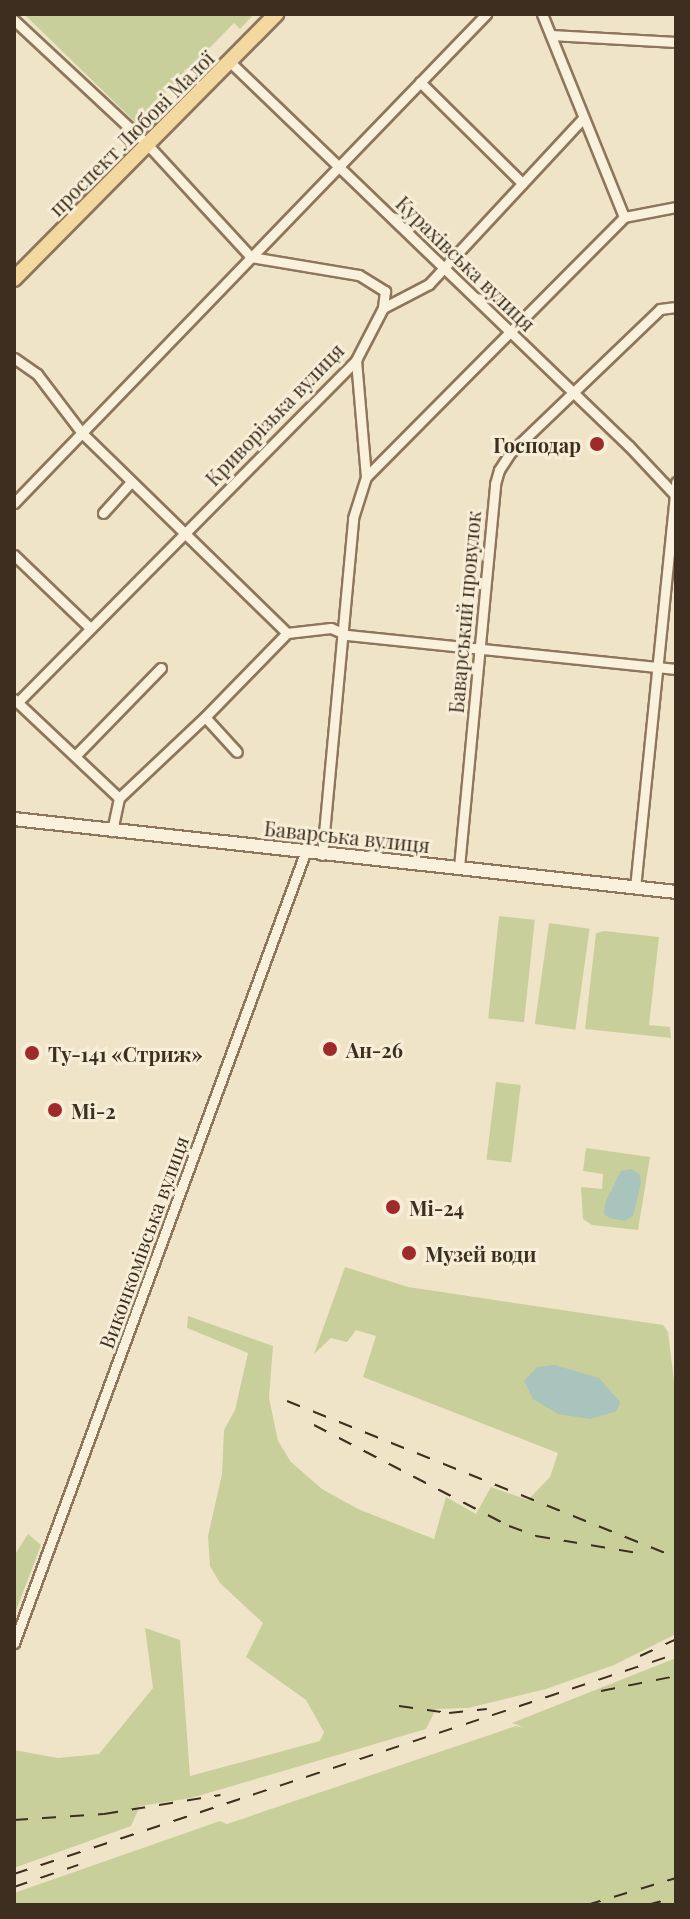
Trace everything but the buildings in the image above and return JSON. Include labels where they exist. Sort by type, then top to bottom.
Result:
[{"type":"main road","name":"проспект Любові Малої","points":[[14,279],[276,14]]},
{"type":"street","points":[[14,503],[486,14]]},
{"type":"street","points":[[542,14],[624,217]]},
{"type":"street","points":[[14,20],[148,145],[251,257],[359,275],[385,291],[383,308]]},
{"type":"street","points":[[551,35],[676,42]]},
{"type":"street","name":"Курахівська вулиця","points":[[229,61],[655,470],[674,494]]},
{"type":"street","points":[[420,82],[522,183]]},
{"type":"street","points":[[383,308],[429,284],[583,118]]},
{"type":"street","points":[[366,477],[624,217],[676,207]]},
{"type":"street","name":"Баварський провулок","points":[[459,867],[478,646],[499,470],[510,453],[660,309],[676,307]]},
{"type":"street","name":"Криворізька вулиця","points":[[16,700],[356,360],[383,308]]},
{"type":"street","points":[[14,358],[37,374],[82,433],[287,633]]},
{"type":"street","points":[[322,855],[353,518],[366,477],[356,360]]},
{"type":"street","points":[[103,513],[131,482]]},
{"type":"street","points":[[635,888],[655,667],[672,547],[676,482]]},
{"type":"street","points":[[14,555],[90,628]]},
{"type":"street","points":[[112,831],[119,798],[205,717],[287,633],[317,628],[676,669]]},
{"type":"street","points":[[75,756],[161,668]]},
{"type":"street","points":[[16,700],[119,798]]},
{"type":"street","points":[[205,717],[237,752]]},
{"type":"street","name":"Баварська вулиця","points":[[14,819],[676,892]]},
{"type":"street","name":"Виконкомівська вулиця","points":[[14,1643],[305,853]]},
{"type":"green space","points":[[24,14],[254,14],[240,29],[234,23],[136,123]]},
{"type":"green space","points":[[499,916],[535,920],[524,1022],[488,1018]]},
{"type":"green space","points":[[549,923],[590,929],[575,1030],[535,1024]]},
{"type":"green space","points":[[604,931],[659,937],[649,1025],[670,1027],[671,1038],[585,1029],[596,933]]},
{"type":"green space","points":[[496,1082],[521,1085],[511,1162],[486,1159]]},
{"type":"green space","points":[[586,1148],[650,1157],[638,1230],[592,1225],[583,1219],[581,1187],[602,1189],[603,1174],[583,1171]]},
{"type":"green space","points":[[345,1267],[408,1287],[663,1325],[668,1332],[676,1397],[676,1634],[614,1665],[546,1689],[468,1708],[436,1709],[426,1729],[191,1798],[140,1806],[131,1826],[14,1868],[14,1750],[58,1758],[99,1754],[153,1688],[145,1628],[180,1640],[190,1776],[320,1741],[324,1732],[306,1700],[246,1657],[263,1623],[220,1583],[210,1566],[208,1536],[222,1474],[224,1430],[235,1410],[248,1353],[187,1328],[188,1316],[273,1346],[269,1398],[278,1441],[291,1462],[322,1489],[358,1509],[434,1539],[446,1497],[476,1514],[491,1487],[528,1500],[550,1477],[558,1453],[363,1377],[376,1336],[356,1330],[347,1342],[331,1338],[314,1354]]},
{"type":"green space","points":[[28,1534],[41,1545],[14,1616],[14,1556]]},
{"type":"green space","points":[[676,1658],[676,1905],[14,1905],[14,1893],[220,1821],[227,1824],[516,1726],[525,1728],[512,1723]]},
{"type":"water","points":[[632,1169],[640,1175],[641,1183],[633,1216],[625,1221],[609,1218],[604,1214],[605,1203],[621,1171]]},
{"type":"water","points":[[555,1365],[599,1378],[620,1402],[617,1411],[590,1419],[558,1414],[533,1399],[524,1381],[537,1367]]},
{"type":"railway","points":[[287,1401],[676,1557]]},
{"type":"railway","points":[[314,1425],[509,1526],[536,1536],[644,1554]]},
{"type":"railway","points":[[640,1656],[676,1639]]},
{"type":"railway","points":[[14,1874],[676,1654]]},
{"type":"railway","points":[[601,1691],[676,1676]]},
{"type":"railway","points":[[399,1706],[449,1713],[487,1709]]},
{"type":"railway","points":[[14,1820],[104,1814],[220,1795]]},
{"type":"railway","points":[[14,1887],[78,1865]]},
{"type":"railway","points":[[587,1905],[676,1878]]},
{"type":"railway","points":[[647,1905],[676,1897]]},
{"type":"place","name":"Господар","points":[[597,444]]},
{"type":"place","name":"Ан-26","points":[[330,1049]]},
{"type":"place","name":"Ту-141 «Стриж»","points":[[32,1053]]},
{"type":"place","name":"Мі-2","points":[[55,1110]]},
{"type":"place","name":"Мі-24","points":[[393,1207]]},
{"type":"place","name":"Музей води","points":[[409,1253]]}]
